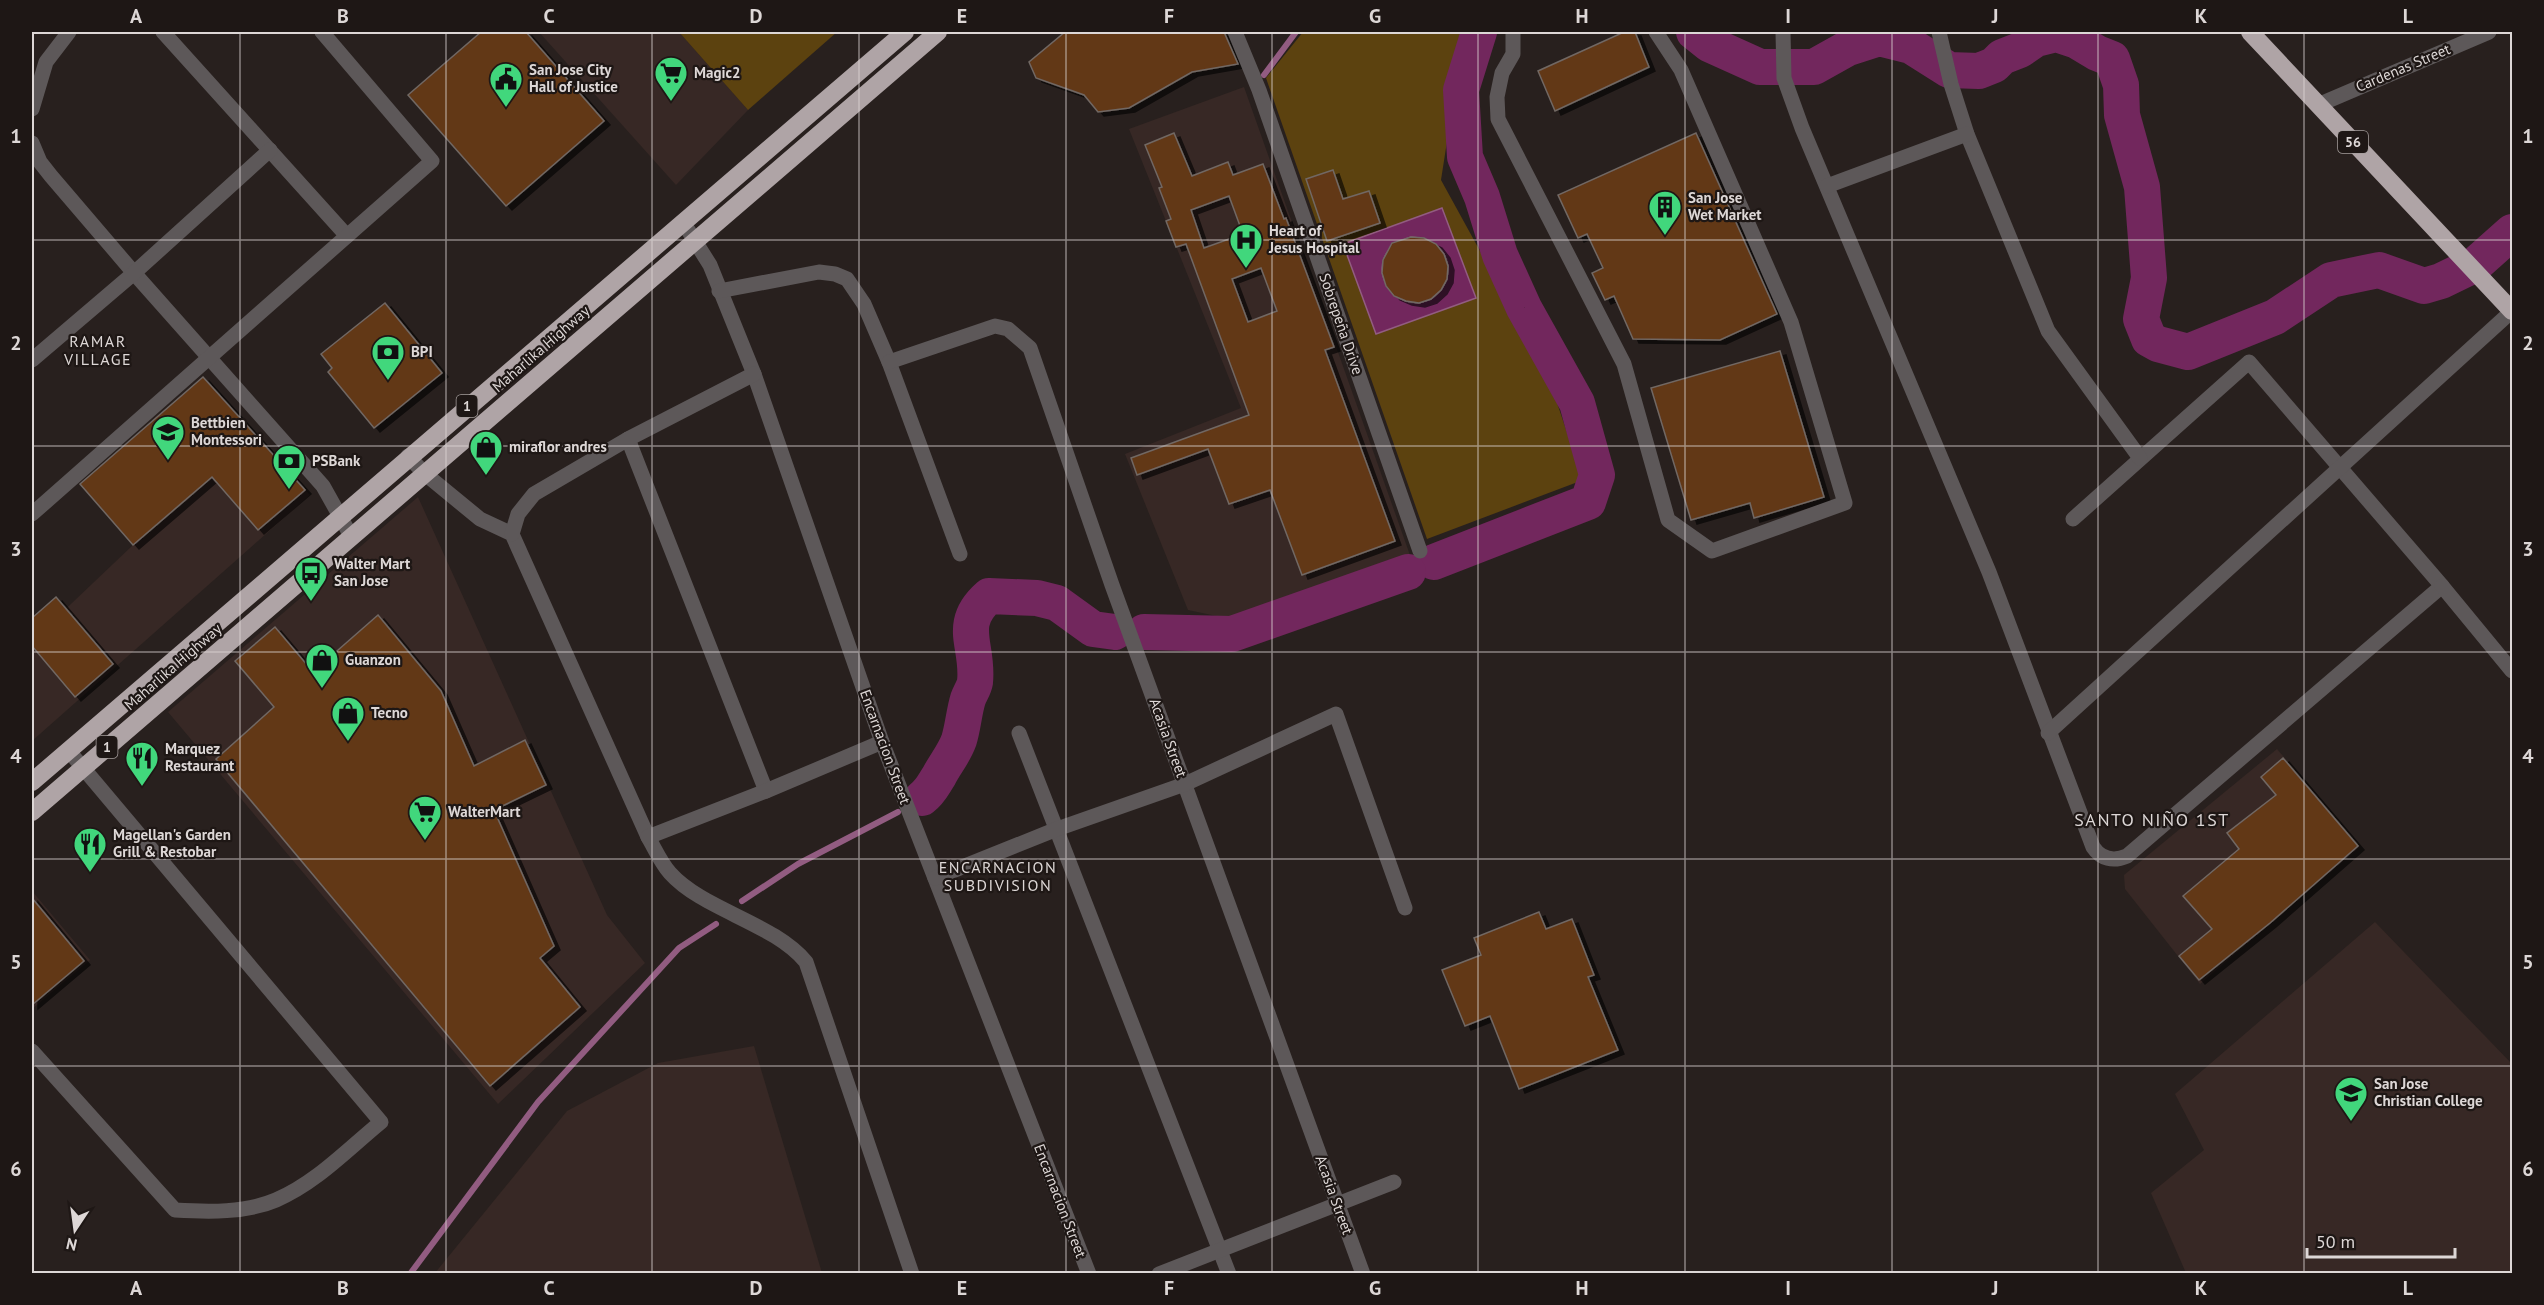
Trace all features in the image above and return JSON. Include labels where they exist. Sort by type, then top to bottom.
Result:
[{"type":"highway","name":"Maharlika Highway","points":[[32,782],[408,456],[904,32]]},
{"type":"highway","name":"Maharlika Highway","points":[[32,812],[938,32]]},
{"type":"highway","name":"56","points":[[2250,32],[2512,311]]},
{"type":"street","points":[[32,109],[46,62],[69,32]]},
{"type":"street","points":[[163,32],[347,236]]},
{"type":"street","points":[[32,514],[432,161],[322,32]]},
{"type":"street","name":"Sobrepeña Drive","points":[[1235,32],[1259,90],[1420,551]]},
{"type":"street","points":[[1513,32],[1513,54],[1502,74],[1497,97],[1498,119],[1624,364],[1668,520],[1712,551],[1845,503],[1791,322],[1681,70],[1656,32]]},
{"type":"street","name":"Cardenas Street","points":[[2318,105],[2488,32]]},
{"type":"street","points":[[1939,35],[1967,134],[2048,331],[2140,458]]},
{"type":"street","points":[[1783,36],[1784,78],[1989,572],[2092,847],[2104,857],[2122,858],[2132,852],[2442,586]]},
{"type":"street","points":[[1827,186],[1967,134]]},
{"type":"street","points":[[32,143],[40,162],[51,176],[323,486],[351,536]]},
{"type":"street","points":[[32,360],[134,273],[270,150]]},
{"type":"street","name":"Encarnacion Street","points":[[683,222],[710,265],[718,291],[754,374],[882,742],[1089,1274]]},
{"type":"street","points":[[718,291],[819,272],[835,273],[847,279],[855,289],[889,362],[960,554]]},
{"type":"street","points":[[2048,733],[2512,311]]},
{"type":"street","name":"Acasia Street","points":[[889,362],[995,326],[1008,329],[1030,348],[1112,585],[1363,1274]]},
{"type":"street","points":[[2073,519],[2249,362],[2512,670]]},
{"type":"street","points":[[512,534],[518,514],[534,494],[628,439],[754,374]]},
{"type":"street","points":[[628,439],[766,791]]},
{"type":"street","points":[[408,456],[424,473],[480,519],[512,534],[648,837],[669,873],[687,888],[790,947],[806,962],[912,1274]]},
{"type":"street","points":[[935,878],[1057,830],[1185,784],[1336,714],[1405,908]]},
{"type":"street","points":[[1019,733],[1229,1274]]},
{"type":"street","points":[[648,837],[882,742]]},
{"type":"street","points":[[32,1051],[175,1210],[216,1211],[275,1201],[307,1183],[381,1122],[68,750]]},
{"type":"street","points":[[1159,1274],[1394,1182]]},
{"type":"shaded area","name":"Magic2","points":[[539,32],[679,32],[748,110],[676,185]]},
{"type":"shaded area","points":[[679,32],[837,32],[748,110]]},
{"type":"shaded area","points":[[1303,32],[1464,32],[1441,180],[1547,373],[1583,480],[1427,539],[1266,78]]},
{"type":"shaded area","name":"Heart of Jesus Hospital","points":[[1244,87],[1411,558],[1245,622],[1188,610],[1125,454],[1241,408],[1129,129]]},
{"type":"shaded area","points":[[1442,208],[1476,298],[1376,334],[1343,244]],"holes":[[[1411,237],[1434,244],[1444,255],[1448,270],[1446,282],[1434,297],[1420,303],[1406,302],[1394,295],[1386,284],[1382,271],[1384,258],[1393,246]]]},
{"type":"shaded area","points":[[257,438],[310,495],[32,741],[32,641],[133,545]]},
{"type":"shaded area","name":"WalterMart","points":[[418,497],[607,915],[645,963],[498,1104],[168,712]]},
{"type":"shaded area","points":[[2277,749],[2360,847],[2200,984],[2125,889],[2124,875]]},
{"type":"shaded area","points":[[32,891],[90,960],[32,1009]]},
{"type":"shaded area","name":"San Jose Christian College","points":[[2375,922],[2512,1064],[2512,1273],[2186,1273],[2151,1193],[2204,1150],[2175,1094]]},
{"type":"shaded area","points":[[754,1046],[822,1273],[435,1273],[567,1111],[658,1063]]},
{"type":"building","name":"San Jose City Hall of Justice","points":[[481,32],[526,32],[604,121],[506,206],[408,95]]},
{"type":"building","points":[[1065,32],[1224,32],[1238,64],[1192,72],[1129,108],[1098,112],[1084,95],[1036,78],[1029,62]]},
{"type":"building","points":[[1624,32],[1635,32],[1649,67],[1555,111],[1538,71]]},
{"type":"building","points":[[1174,133],[1192,176],[1228,162],[1233,175],[1263,164],[1284,219],[1286,218],[1334,347],[1325,350],[1395,541],[1302,575],[1270,490],[1229,504],[1208,449],[1137,475],[1131,458],[1249,415],[1186,244],[1176,247],[1166,221],[1171,219],[1159,188],[1162,187],[1145,145]],"holes":[[[1229,196],[1243,234],[1204,248],[1191,210]],[[1261,268],[1277,311],[1248,322],[1232,279]]]},
{"type":"building","name":"San Jose Wet Market","points":[[1696,133],[1777,314],[1720,340],[1633,339],[1614,296],[1605,300],[1592,273],[1603,268],[1587,234],[1578,238],[1558,195]]},
{"type":"building","points":[[1333,170],[1343,199],[1369,191],[1380,223],[1327,241],[1306,179]]},
{"type":"building","points":[[1411,237],[1424,238],[1436,244],[1444,254],[1448,266],[1447,279],[1441,290],[1431,299],[1419,303],[1394,296],[1386,286],[1382,273],[1383,260],[1392,243]]},
{"type":"building","points":[[385,303],[442,373],[374,428],[328,372],[332,368],[321,354]]},
{"type":"building","points":[[1780,351],[1824,497],[1754,518],[1750,503],[1691,520],[1651,388]]},
{"type":"building","name":"Bettbien Montessori","points":[[203,377],[305,490],[258,530],[212,477],[133,545],[80,484]]},
{"type":"building","points":[[56,597],[113,664],[75,697],[32,646],[32,618]]},
{"type":"building","name":"WalterMart","points":[[378,615],[441,691],[474,766],[525,740],[546,785],[494,810],[554,946],[540,958],[580,1007],[490,1086],[216,759],[274,707],[235,661],[275,627],[313,672]]},
{"type":"building","points":[[2283,758],[2358,846],[2270,923],[2199,980],[2179,956],[2212,929],[2183,896],[2239,849],[2227,833],[2276,795],[2261,777]]},
{"type":"building","points":[[32,898],[84,961],[32,1005]]},
{"type":"building","points":[[1539,912],[1546,929],[1572,919],[1594,975],[1588,977],[1618,1050],[1519,1089],[1490,1016],[1465,1026],[1442,970],[1481,955],[1474,938]]},
{"type":"waterway","points":[[1264,75],[1296,32]]},
{"type":"waterway","points":[[1434,562],[1588,502],[1597,475],[1577,403],[1524,308],[1500,255],[1482,197],[1465,157],[1461,90],[1479,32]]},
{"type":"waterway","points":[[1694,32],[1709,44],[1760,67],[1814,67],[1848,48],[1879,38],[1911,46],[1949,70],[1979,71],[1994,65],[2002,57],[2020,50],[2036,39],[2056,34],[2077,41],[2112,59],[2121,85],[2122,115],[2142,187],[2149,278],[2141,319],[2149,339],[2158,344],[2188,352],[2275,317],[2331,280],[2379,270],[2424,286],[2441,281],[2476,264],[2512,232]]},
{"type":"waterway","points":[[1144,632],[1232,634],[1408,572]]},
{"type":"waterway","points":[[922,798],[928,793],[959,740],[967,704],[975,682],[971,636],[973,616],[989,596],[1037,598],[1057,603],[1093,629],[1115,632]]},
{"type":"waterway","points":[[742,901],[798,864],[898,812]]},
{"type":"waterway","points":[[410,1274],[538,1102],[679,948],[716,924]]},
{"type":"place","name":"Magic2","points":[[671,102]]},
{"type":"place","name":"San Jose City Hall of Justice","points":[[506,108]]},
{"type":"place","name":"San Jose Wet Market","points":[[1665,236]]},
{"type":"place","name":"Heart of Jesus Hospital","points":[[1246,269]]},
{"type":"place","name":"BPI","points":[[388,381]]},
{"type":"place","name":"Bettbien Montessori","points":[[168,461]]},
{"type":"place","name":"miraflor andres","points":[[486,476]]},
{"type":"place","name":"PSBank","points":[[289,490]]},
{"type":"place","name":"Walter Mart San Jose","points":[[311,602]]},
{"type":"place","name":"Guanzon","points":[[322,689]]},
{"type":"place","name":"Tecno","points":[[348,742]]},
{"type":"place","name":"Marquez Restaurant","points":[[142,787]]},
{"type":"place","name":"WalterMart","points":[[425,841]]},
{"type":"place","name":"Magellan's Garden Grill & Restobar","points":[[90,873]]},
{"type":"place","name":"San Jose Christian College","points":[[2351,1122]]},
{"type":"district","name":"RAMAR VILLAGE","points":[[98,350]]},
{"type":"district","name":"SANTO NIÑO 1ST","points":[[2152,820]]},
{"type":"district","name":"ENCARNACION SUBDIVISION","points":[[998,876]]}]
